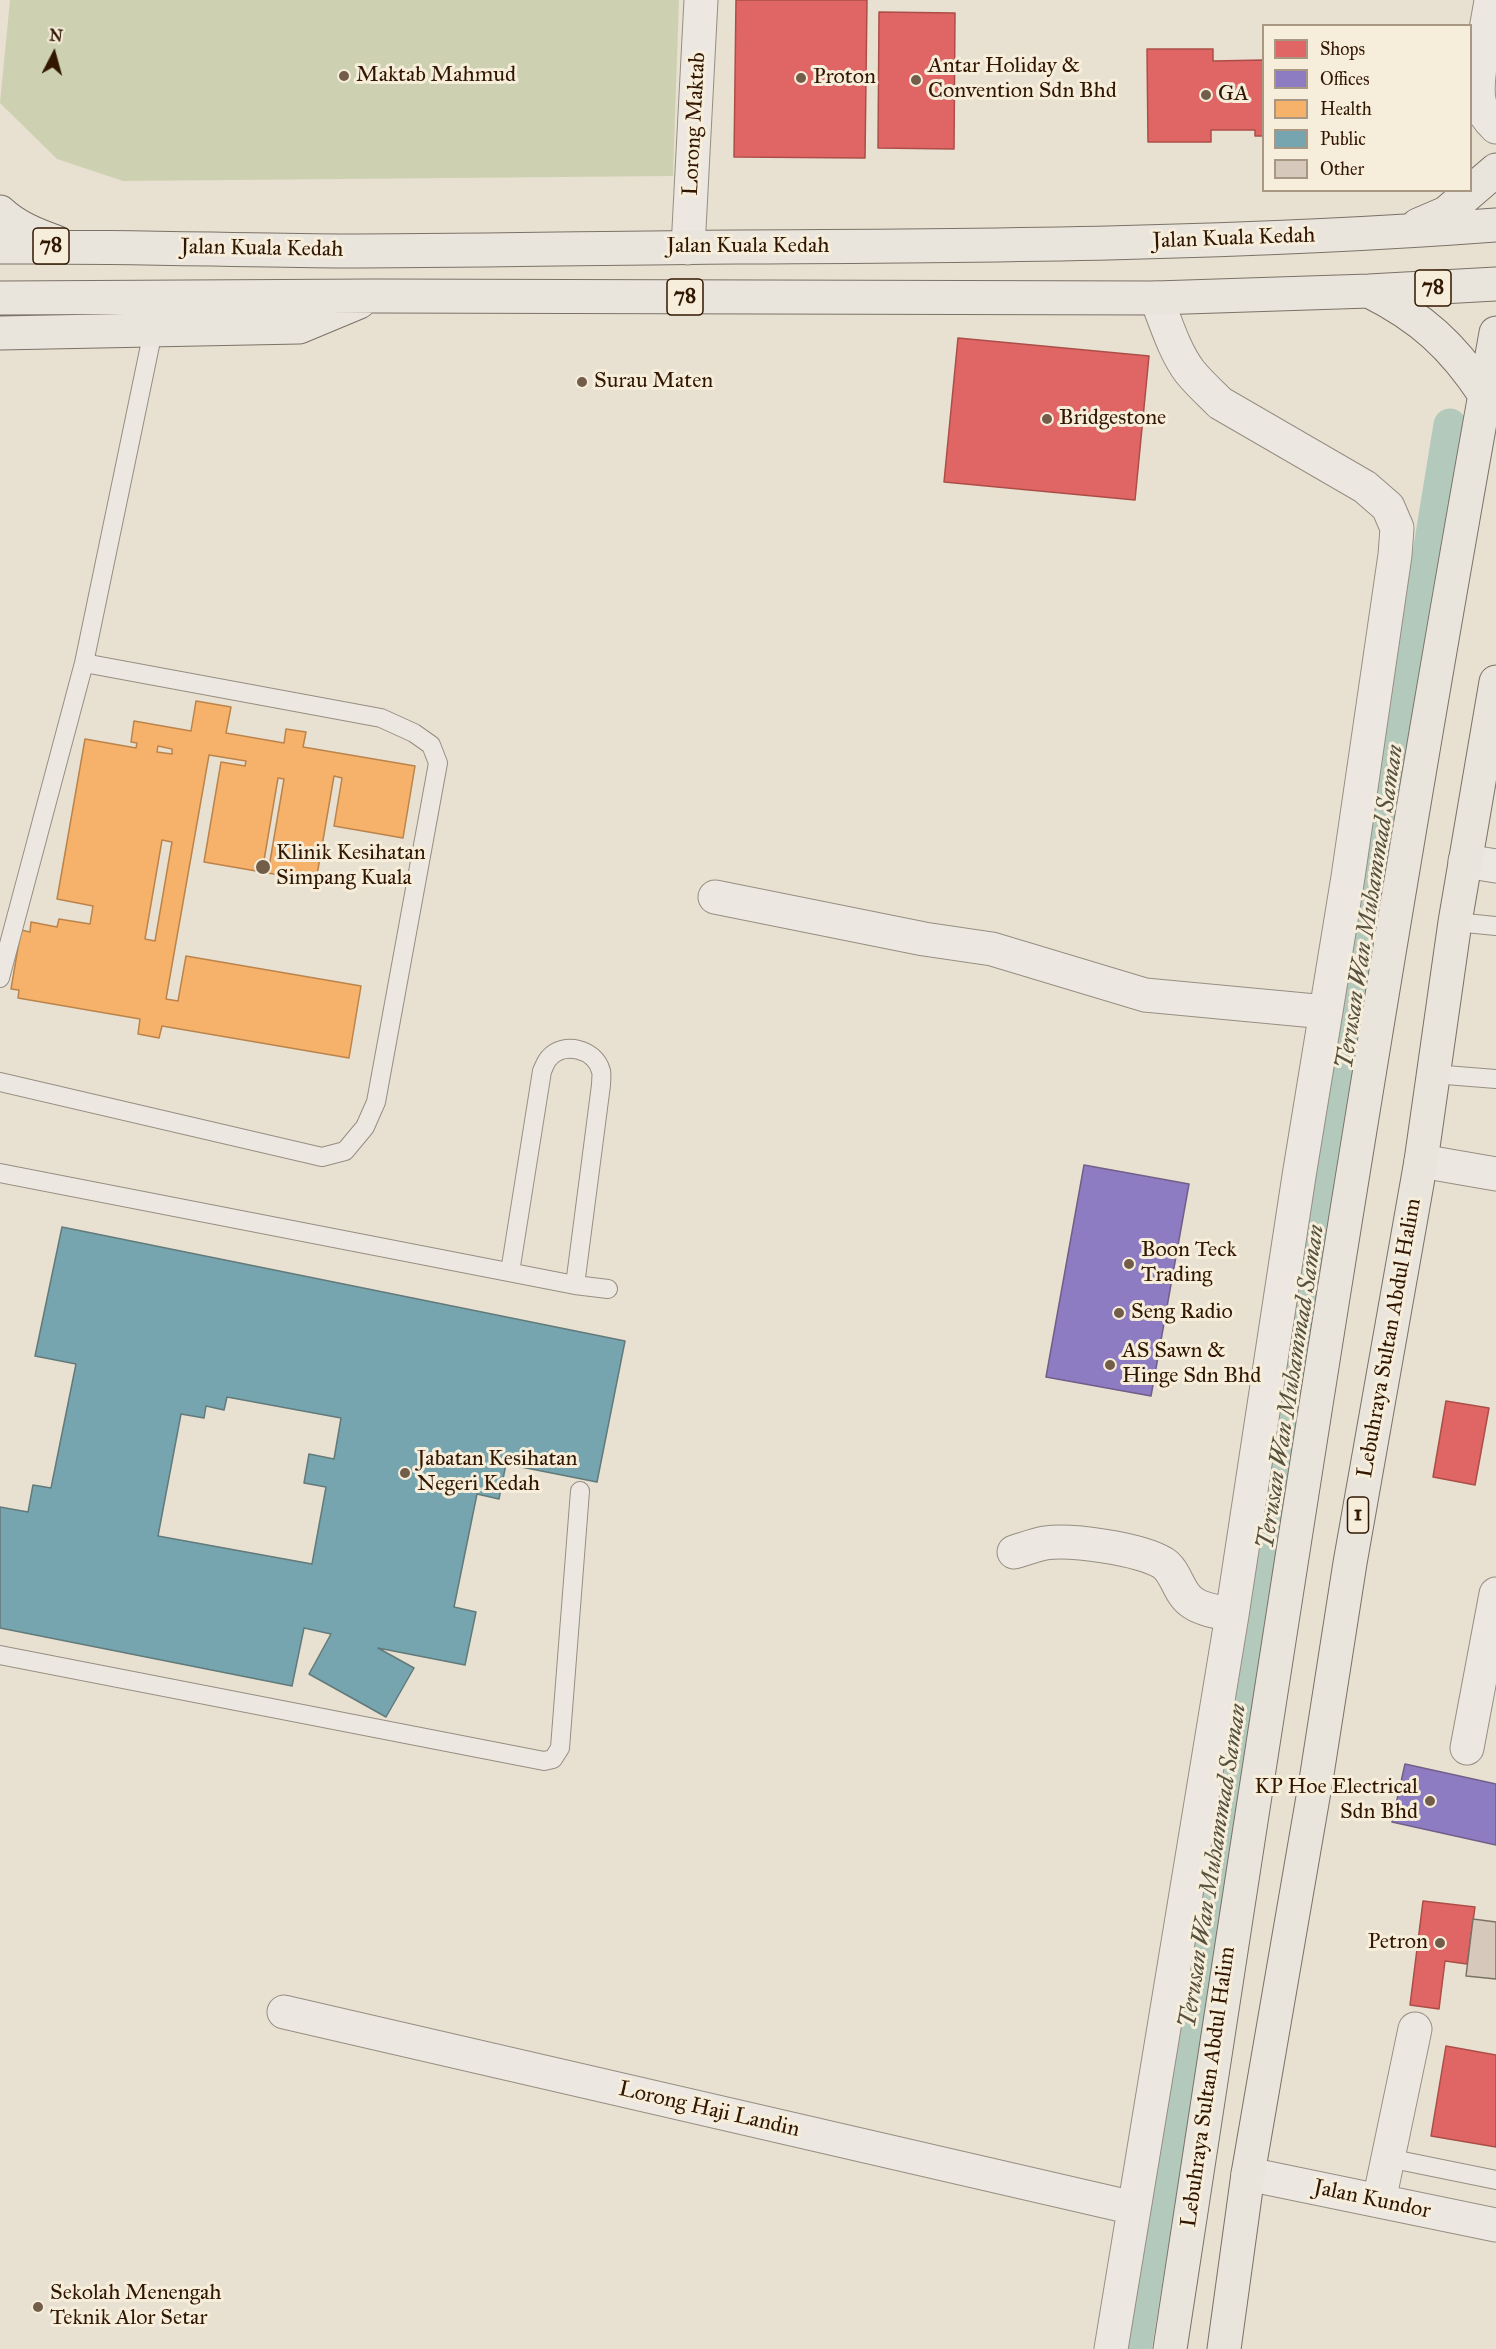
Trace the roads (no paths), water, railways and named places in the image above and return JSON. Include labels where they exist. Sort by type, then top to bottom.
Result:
[{"type":"main road","points":[[1472,191],[1496,170]]},
{"type":"main road","points":[[1403,232],[1446,213],[1470,192]]},
{"type":"main road","points":[[0,212],[7,219],[37,236],[69,246]]},
{"type":"main road","name":"Jalan Kuala Kedah","points":[[0,247],[69,246],[338,251],[1167,242],[1403,232],[1496,225]]},
{"type":"main road","name":"Jalan Kuala Kedah","points":[[0,298],[375,296],[1156,298],[1496,284]]},
{"type":"main road","points":[[1369,291],[1398,305],[1448,344],[1468,368],[1485,395]]},
{"type":"main road","points":[[0,333],[299,327],[375,296]]},
{"type":"main road","name":"Lebuhraya Sultan Abdul Halim","points":[[1170,2349],[1271,1682],[1411,830],[1496,333]]},
{"type":"main road","name":"Lebuhraya Sultan Abdul Halim","points":[[1224,2349],[1248,2174],[1308,1828],[1350,1563],[1421,1161],[1455,922],[1480,864],[1496,682]]},
{"type":"street","name":"Lorong Maktab","points":[[688,248],[701,0]]},
{"type":"street","points":[[1493,5],[1488,73],[1478,87],[1480,103],[1487,117],[1496,127]]},
{"type":"street","points":[[1111,2349],[1232,1615],[1353,843],[1397,528],[1388,507],[1365,487],[1220,403],[1189,371],[1177,349],[1156,298]]},
{"type":"street","points":[[715,897],[924,939],[992,949],[1145,995],[1326,1012]]},
{"type":"street","points":[[1421,1161],[1496,1174]]},
{"type":"street","points":[[1014,1552],[1046,1543],[1065,1542],[1132,1552],[1163,1563],[1193,1604],[1232,1615]]},
{"type":"street","points":[[1467,1748],[1496,1594]]},
{"type":"street","name":"Lorong Haji Landin","points":[[284,2012],[1134,2208]]},
{"type":"street","points":[[1379,2201],[1415,2029]]},
{"type":"street","name":"Jalan Kundor","points":[[1248,2174],[1496,2225]]},
{"type":"lane","points":[[0,978],[84,663],[153,330]]},
{"type":"lane","points":[[0,1082],[322,1157],[345,1151],[365,1127],[376,1102],[438,763],[431,745],[414,733],[381,718],[84,663]]},
{"type":"lane","points":[[1455,922],[1496,926]]},
{"type":"lane","points":[[510,1272],[542,1071],[550,1057],[563,1049],[579,1049],[593,1057],[601,1070],[602,1085],[575,1285]]},
{"type":"lane","points":[[1433,1074],[1496,1079]]},
{"type":"lane","points":[[0,1173],[575,1285],[608,1289]]},
{"type":"lane","points":[[0,1655],[544,1761],[553,1759],[560,1748],[580,1491]]},
{"type":"lane","points":[[1388,2158],[1496,2180]]},
{"type":"waterway","name":"Terusan Wan Muhammad Saman","points":[[1135,2349],[1450,425]]},
{"type":"place","name":"Maktab Mahmud","points":[[344,76]]},
{"type":"place","name":"Proton","points":[[801,78]]},
{"type":"place","name":"Antar Holiday & Convention Sdn Bhd","points":[[916,80]]},
{"type":"place","name":"GA","points":[[1206,95]]},
{"type":"place","name":"Surau Maten","points":[[582,382]]},
{"type":"place","name":"Bridgestone","points":[[1047,419]]},
{"type":"place","name":"Klinik Kesihatan Simpang Kuala","points":[[263,867]]},
{"type":"place","name":"Boon Teck Trading","points":[[1129,1264]]},
{"type":"place","name":"Seng Radio","points":[[1119,1313]]},
{"type":"place","name":"AS Sawn & Hinge Sdn Bhd","points":[[1110,1365]]},
{"type":"place","name":"Jabatan Kesihatan Negeri Kedah","points":[[405,1473]]},
{"type":"place","name":"KP Hoe Electrical Sdn Bhd","points":[[1430,1801]]},
{"type":"place","name":"Petron","points":[[1440,1943]]},
{"type":"place","name":"Sekolah Menengah Teknik Alor Setar","points":[[38,2307]]}]
